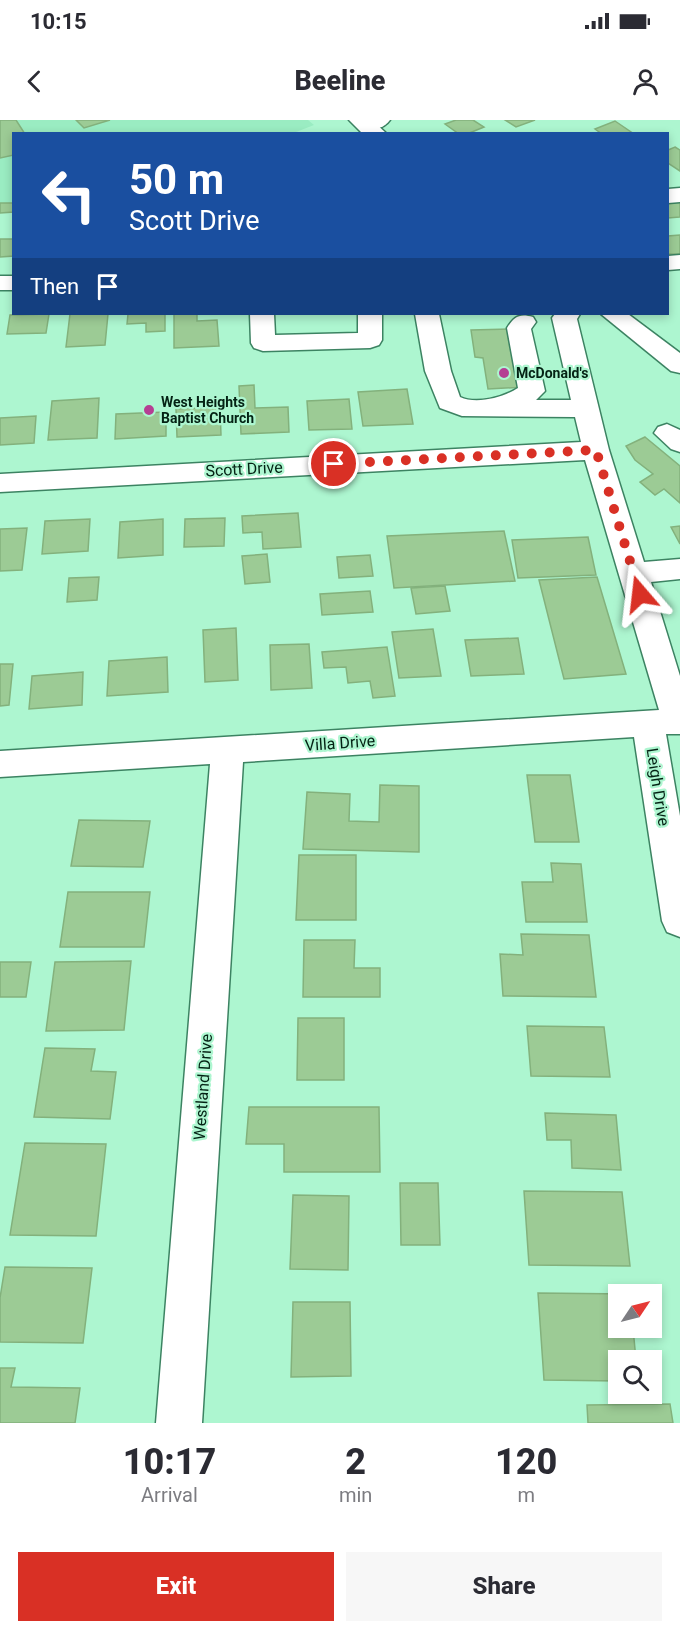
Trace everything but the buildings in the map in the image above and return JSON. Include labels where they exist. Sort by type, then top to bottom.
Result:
[{"type":"street","points":[[262,315],[263,343],[370,340],[370,315]]},
{"type":"street","points":[[427,315],[438,371],[449,402],[462,408],[586,409]]},
{"type":"street","points":[[614,315],[680,365]]},
{"type":"street","points":[[523,318],[566,316]]},
{"type":"street","name":"Leigh Drive","points":[[566,316],[596,450],[633,573],[668,722],[680,921]]},
{"type":"street","points":[[438,371],[453,379],[465,396],[483,403],[515,402],[527,396],[532,391],[519,328],[523,318]]},
{"type":"street","points":[[523,318],[548,409]]},
{"type":"street","name":"Scott Drive","points":[[0,483],[596,450]]},
{"type":"street","points":[[633,573],[680,569]]},
{"type":"street","name":"Villa Drive","points":[[0,764],[668,722]]},
{"type":"street","name":"Westland Drive","points":[[179,1423],[227,750]]},
{"type":"shaded area","points":[[0,120],[308,120],[314,125],[296,132],[12,132],[12,212],[0,213]]},
{"type":"place","name":"McDonald's","points":[[504,373]]},
{"type":"place","name":"West Heights Baptist Church","points":[[149,410]]},
{"type":"route","points":[[334,464],[596,450],[640,594]]}]
